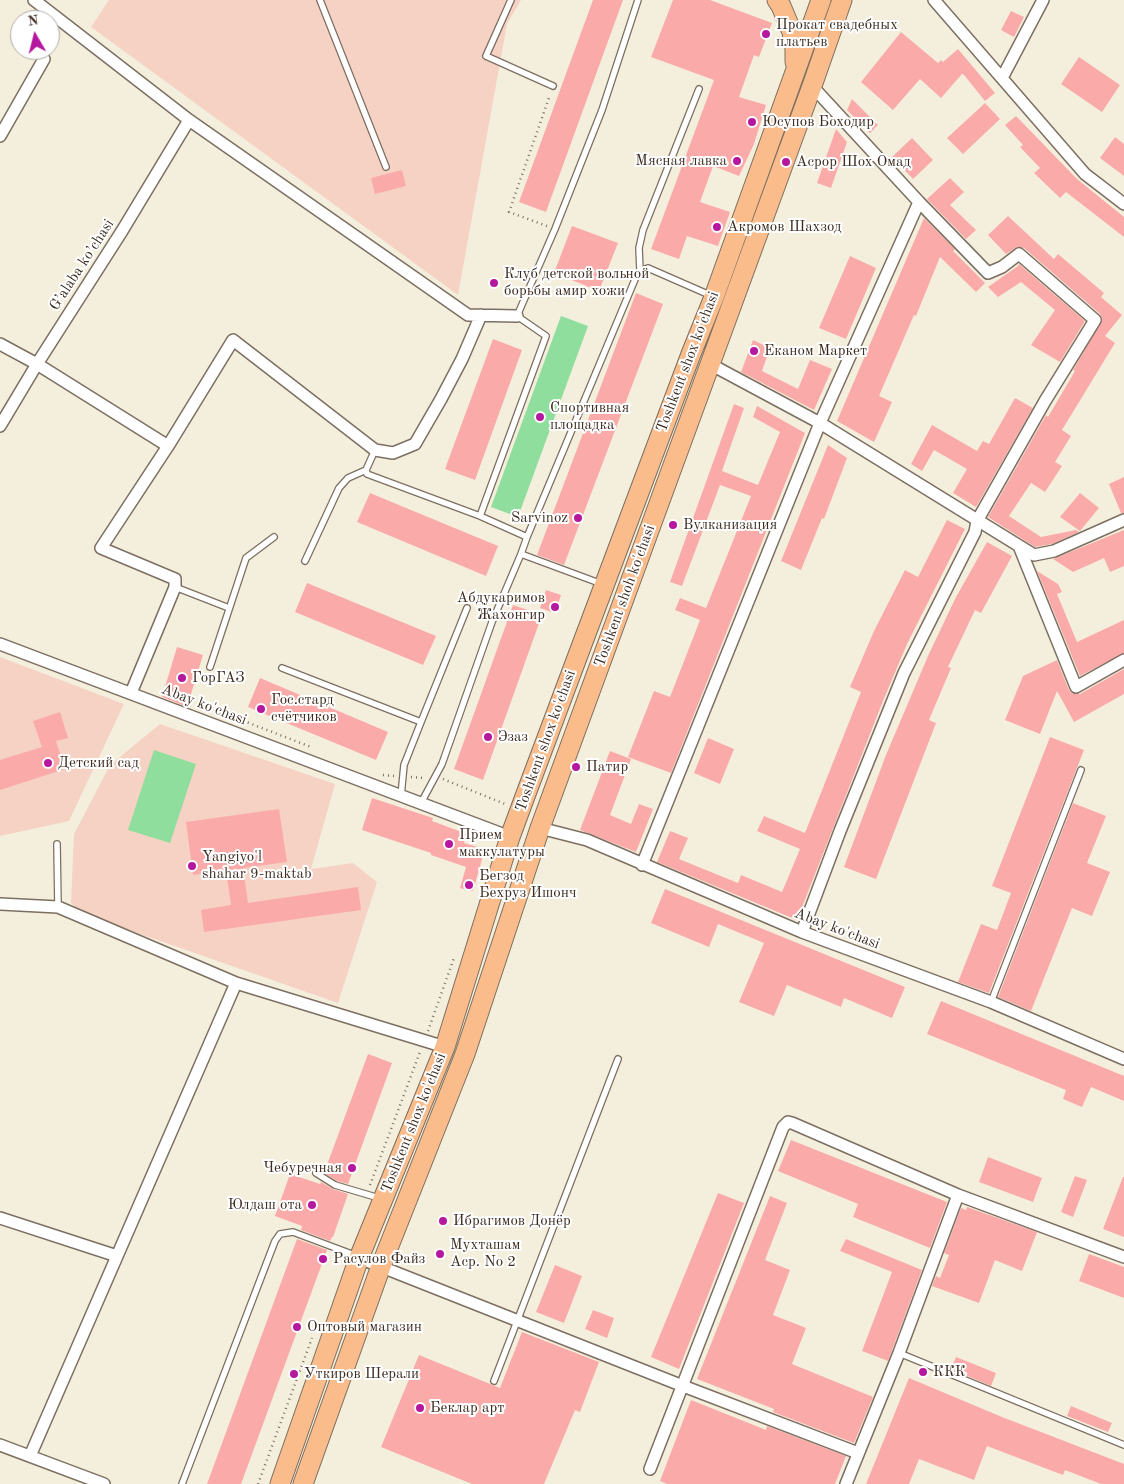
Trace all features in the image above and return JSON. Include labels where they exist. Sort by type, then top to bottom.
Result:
[{"type":"main road","points":[[777,0],[792,32],[795,49],[795,71]]},
{"type":"main road","name":"Toshkent shox ko'chasi","points":[[280,1484],[359,1258],[445,1047],[510,837],[714,296],[821,0]]},
{"type":"main road","name":"Toshkent shox ko'chasi","points":[[710,364],[842,0]]},
{"type":"main road","points":[[714,296],[732,304]]},
{"type":"main road","name":"Toshkent shoh ko'chasi","points":[[540,828],[710,364]]},
{"type":"main road","points":[[517,819],[540,828]]},
{"type":"main road","name":"Toshkent shox ko'chasi","points":[[303,1484],[381,1266],[465,1054],[540,828]]},
{"type":"main road","points":[[510,837],[534,848]]},
{"type":"street","points":[[34,0],[190,120],[468,315],[518,316]]},
{"type":"street","points":[[934,0],[1085,174],[1124,204]]},
{"type":"street","points":[[1002,78],[1043,0]]},
{"type":"street","points":[[0,136],[43,60]]},
{"type":"street","points":[[802,932],[840,831],[904,673],[975,532],[977,521],[1045,401],[1095,320],[1020,254],[1002,267],[988,273],[919,202],[812,86]]},
{"type":"street","name":"G’alaba ko’chasi","points":[[0,426],[190,120]]},
{"type":"street","points":[[642,865],[820,423],[919,202]]},
{"type":"street","points":[[131,693],[175,587],[175,579],[101,548],[168,446],[232,340],[375,450],[393,453],[415,444],[458,367],[481,315]]},
{"type":"street","points":[[0,344],[37,364],[168,446]]},
{"type":"street","points":[[710,364],[820,423],[1034,555],[1054,551],[1124,520]]},
{"type":"street","points":[[1019,546],[1076,687],[1124,660]]},
{"type":"street","name":"Abay ko'chasi","points":[[0,644],[510,837]]},
{"type":"street","name":"Abay ko'chasi","points":[[540,828],[587,840],[802,932],[991,1002],[1124,1059]]},
{"type":"street","points":[[0,904],[58,907],[236,984],[445,1047]]},
{"type":"street","points":[[30,1456],[236,984]]},
{"type":"street","points":[[650,1469],[785,1124],[792,1123],[958,1195],[1124,1257]]},
{"type":"street","points":[[846,1484],[899,1352],[958,1195]]},
{"type":"street","points":[[0,1218],[117,1256]]},
{"type":"street","points":[[359,1258],[682,1386],[858,1453]]},
{"type":"street","points":[[0,1445],[104,1484]]},
{"type":"lane","points":[[320,0],[386,167]]},
{"type":"lane","points":[[511,0],[486,56],[553,86]]},
{"type":"lane","points":[[480,516],[546,336],[518,316],[602,110],[638,0]]},
{"type":"lane","points":[[640,271],[639,248],[643,230],[699,89]]},
{"type":"lane","points":[[421,803],[442,764],[492,622],[636,277],[640,271],[648,268],[714,296]]},
{"type":"lane","points":[[305,561],[339,488],[348,478],[366,470],[375,450]]},
{"type":"lane","points":[[366,470],[367,474],[480,516],[527,537]]},
{"type":"lane","points":[[210,667],[246,558],[274,537]]},
{"type":"lane","points":[[521,554],[604,585]]},
{"type":"lane","points":[[175,587],[229,608]]},
{"type":"lane","points":[[402,796],[404,765],[467,608]]},
{"type":"lane","points":[[282,668],[421,722]]},
{"type":"lane","points":[[991,1002],[1081,770]]},
{"type":"lane","points":[[57,844],[58,907]]},
{"type":"lane","points":[[494,1381],[618,1059]]},
{"type":"lane","points":[[316,1173],[335,1185],[384,1200]]},
{"type":"lane","points":[[182,1484],[274,1241],[280,1234],[293,1232],[359,1258]]},
{"type":"lane","points":[[899,1352],[1124,1445]]},
{"type":"path","points":[[553,86],[509,212],[555,229]]},
{"type":"path","points":[[300,743],[319,750]]},
{"type":"path","points":[[375,772],[402,777],[440,778],[506,804]]},
{"type":"shaded area","points":[[109,0],[521,0],[507,24],[458,295],[91,27]]},
{"type":"shaded area","name":"Детский сад","points":[[0,657],[124,704],[69,821],[0,836]]},
{"type":"shaded area","name":"Yangiyo'l shahar 9-maktab","points":[[160,724],[335,784],[311,869],[353,863],[377,882],[338,1003],[83,914],[71,903],[74,834],[110,765]]},
{"type":"green space","name":"Спортивная площадка","points":[[561,316],[588,326],[518,517],[491,507]]},
{"type":"green space","points":[[154,750],[196,764],[170,843],[128,830]]},
{"type":"building","points":[[593,0],[623,0],[546,212],[519,202]]},
{"type":"building","points":[[673,0],[710,0],[772,23],[759,57],[754,55],[739,97],[766,105],[754,144],[739,176],[713,166],[700,202],[730,212],[718,246],[687,236],[679,259],[651,249],[714,80],[651,57]]},
{"type":"building","points":[[1011,11],[1024,17],[1014,37],[1001,30]]},
{"type":"building","points":[[901,32],[938,63],[941,60],[943,62],[958,49],[995,93],[985,101],[962,74],[941,98],[920,79],[893,110],[861,82]]},
{"type":"building","points":[[1079,57],[1120,85],[1102,112],[1061,84]]},
{"type":"building","points":[[852,99],[878,125],[870,133],[847,110]]},
{"type":"building","points":[[985,103],[1000,119],[963,154],[947,138]]},
{"type":"building","points":[[1016,116],[1077,179],[1124,217],[1124,237],[1066,192],[1060,198],[1034,173],[1040,168],[1020,147],[1023,145],[1005,125]]},
{"type":"building","points":[[836,129],[847,142],[831,188],[817,183]]},
{"type":"building","points":[[1115,137],[1124,144],[1124,176],[1100,158]]},
{"type":"building","points":[[912,138],[933,160],[913,179],[892,157]]},
{"type":"building","points":[[402,170],[406,186],[375,194],[371,178]]},
{"type":"building","points":[[950,178],[964,192],[950,205],[976,230],[966,239],[927,199]]},
{"type":"building","points":[[1008,216],[1054,259],[1058,254],[1104,293],[1101,297],[1122,315],[1105,336],[1115,343],[1062,430],[1071,436],[1055,462],[1062,466],[1045,492],[1031,483],[1009,516],[1041,537],[1076,530],[1079,532],[1052,544],[1035,547],[988,517],[1046,415],[1048,417],[1075,371],[1073,370],[1102,320],[1100,314],[1024,248],[1017,247],[1006,254],[988,235]]},
{"type":"building","points":[[924,218],[985,283],[976,292],[940,257],[916,316],[914,315],[879,396],[892,402],[874,442],[837,421]]},
{"type":"building","points":[[572,226],[618,243],[599,291],[554,273]]},
{"type":"building","points":[[850,256],[876,268],[846,339],[819,328]]},
{"type":"building","points":[[1019,264],[1085,321],[1060,362],[1031,345],[1055,310],[1021,282],[998,297],[988,287]]},
{"type":"building","points":[[636,293],[663,304],[564,565],[537,555]]},
{"type":"building","points":[[493,339],[522,350],[475,480],[445,469]]},
{"type":"building","points":[[753,340],[770,348],[762,371],[798,389],[810,360],[832,369],[814,410],[741,372]]},
{"type":"building","points":[[1015,398],[1033,408],[976,507],[953,493],[967,469],[934,450],[922,471],[911,464],[932,425],[977,451],[983,441],[989,444]]},
{"type":"building","points":[[734,404],[744,408],[722,471],[758,485],[780,432],[753,417],[757,406],[805,433],[671,773],[628,757],[654,691],[670,697],[700,620],[675,610],[680,598],[706,608],[751,496],[720,485],[682,586],[670,582]]},
{"type":"building","points":[[828,445],[847,458],[824,519],[822,518],[801,570],[781,561]]},
{"type":"building","points":[[1124,477],[1124,513],[1121,513],[1109,484]]},
{"type":"building","points":[[370,493],[498,546],[486,576],[357,522]]},
{"type":"building","points":[[1080,493],[1099,508],[1080,531],[1060,517]]},
{"type":"building","points":[[947,520],[965,529],[907,644],[797,920],[657,862],[670,831],[688,838],[679,859],[738,883],[741,875],[782,892],[800,849],[757,831],[764,816],[805,833],[861,692],[850,687],[874,631],[905,570],[918,577]]},
{"type":"building","points":[[1124,530],[1124,566],[1110,572],[1104,558],[1073,572],[1053,559]]},
{"type":"building","points":[[987,542],[1012,556],[981,613],[975,610],[948,667],[951,668],[929,720],[936,723],[876,879],[844,867],[886,755],[928,656],[955,599]]},
{"type":"building","points":[[1037,571],[1058,584],[1062,592],[1057,594],[1077,642],[1124,620],[1124,653],[1080,676]]},
{"type":"building","points":[[307,583],[436,636],[423,665],[295,612]]},
{"type":"building","points":[[546,590],[561,595],[555,613],[540,608]]},
{"type":"building","points":[[513,605],[542,615],[483,780],[454,769]]},
{"type":"building","name":"ГорГАЗ","points":[[177,647],[203,655],[187,707],[162,697]]},
{"type":"building","points":[[1057,660],[1072,693],[1080,694],[1124,669],[1124,694],[1074,722],[1057,691],[1040,734],[1005,720],[1023,676]]},
{"type":"building","points":[[260,678],[388,732],[376,760],[248,707]]},
{"type":"building","points":[[60,712],[68,738],[56,741],[65,769],[0,790],[0,760],[42,747],[33,721]]},
{"type":"building","points":[[1050,737],[1084,750],[989,993],[958,982],[981,924],[997,930],[1011,893],[992,886]]},
{"type":"building","points":[[708,738],[734,749],[720,784],[694,773]]},
{"type":"building","points":[[610,751],[631,759],[610,815],[631,824],[639,804],[653,809],[636,852],[580,830]]},
{"type":"building","points":[[372,798],[433,818],[432,821],[467,834],[464,843],[485,849],[473,891],[460,888],[466,867],[362,830]]},
{"type":"building","points":[[1073,803],[1106,816],[1087,863],[1110,872],[1092,916],[1072,908],[1031,1011],[998,997]]},
{"type":"building","points":[[279,809],[287,862],[243,868],[248,903],[358,887],[361,910],[204,932],[201,910],[231,905],[226,870],[193,875],[186,822]]},
{"type":"building","points":[[665,889],[905,987],[892,1018],[844,998],[841,1007],[787,985],[774,1016],[739,1002],[764,943],[718,924],[709,947],[651,923]]},
{"type":"building","points":[[941,1001],[1124,1076],[1124,1101],[1091,1087],[1082,1107],[1063,1099],[1066,1090],[927,1034]]},
{"type":"building","points":[[368,1054],[392,1063],[348,1184],[337,1181],[324,1173]]},
{"type":"building","points":[[791,1140],[947,1202],[930,1248],[853,1217],[858,1204],[778,1171]]},
{"type":"building","points":[[988,1157],[1042,1178],[1033,1202],[979,1182]]},
{"type":"building","name":"Юлдаш ота","points":[[290,1174],[320,1184],[321,1182],[333,1189],[348,1194],[330,1241],[301,1230],[302,1226],[275,1216]]},
{"type":"building","points":[[1075,1176],[1087,1180],[1073,1217],[1061,1212]]},
{"type":"building","points":[[1124,1177],[1124,1237],[1103,1229]]},
{"type":"building","points":[[718,1193],[744,1203],[679,1369],[651,1357]]},
{"type":"building","points":[[770,1196],[787,1203],[765,1260],[790,1270],[773,1315],[806,1328],[792,1364],[873,1397],[854,1443],[773,1412],[774,1409],[697,1379]]},
{"type":"building","points":[[967,1207],[1037,1232],[1022,1271],[995,1260],[979,1303],[932,1286],[936,1276],[940,1278],[949,1255],[944,1253],[961,1208],[966,1210]]},
{"type":"building","points":[[297,1239],[327,1250],[241,1484],[207,1484]]},
{"type":"building","points":[[846,1239],[922,1270],[888,1361],[862,1351],[892,1272],[840,1251]]},
{"type":"building","points":[[1089,1254],[1124,1267],[1124,1298],[1079,1281]]},
{"type":"building","points":[[555,1265],[582,1276],[564,1323],[536,1312]]},
{"type":"building","points":[[593,1310],[614,1318],[607,1338],[585,1329]]},
{"type":"building","points":[[522,1332],[599,1362],[580,1412],[575,1410],[544,1484],[472,1484],[381,1447],[419,1355],[500,1388]]},
{"type":"building","points":[[956,1357],[996,1373],[991,1386],[951,1369]]},
{"type":"building","points":[[909,1378],[1002,1417],[1124,1464],[1124,1484],[1101,1484],[1065,1470],[1063,1475],[987,1446],[974,1480],[919,1459],[909,1484],[866,1484]]},
{"type":"building","points":[[691,1400],[766,1430],[767,1426],[846,1456],[835,1484],[667,1484],[660,1481]]},
{"type":"building","points":[[1071,1406],[1112,1423],[1108,1432],[1067,1416]]},
{"type":"place","name":"Прокат свадебных платьев","points":[[766,34]]},
{"type":"place","name":"Юсупов Боходир","points":[[752,122]]},
{"type":"place","name":"Мясная лавка","points":[[737,161]]},
{"type":"place","name":"Асрор Шох Омад","points":[[786,162]]},
{"type":"place","name":"Акромов Шахзод","points":[[717,227]]},
{"type":"place","name":"Клуб детской вольной борьбы амир хожи","points":[[494,283]]},
{"type":"place","name":"Еканом Маркет","points":[[754,351]]},
{"type":"place","name":"Спортивная площадка","points":[[540,417]]},
{"type":"place","name":"Sarvinoz","points":[[578,518]]},
{"type":"place","name":"Вулканизация","points":[[673,525]]},
{"type":"place","name":"Абдукаримов Жахонгир","points":[[555,607]]},
{"type":"place","name":"ГорГАЗ","points":[[182,678]]},
{"type":"place","name":"Гос.стард счётчиков","points":[[261,709]]},
{"type":"place","name":"Эзаз","points":[[488,737]]},
{"type":"place","name":"Детский сад","points":[[48,763]]},
{"type":"place","name":"Патир","points":[[576,767]]},
{"type":"place","name":"Прием маккулатуры","points":[[449,844]]},
{"type":"place","name":"Yangiyo'l shahar 9-maktab","points":[[192,866]]},
{"type":"place","name":"Бегзод Бехруз Ишонч","points":[[469,885]]},
{"type":"place","name":"Чебуречная","points":[[352,1168]]},
{"type":"place","name":"Юлдаш ота","points":[[312,1205]]},
{"type":"place","name":"Ибрагимов Донёр","points":[[443,1221]]},
{"type":"place","name":"Мухташам Аср. No 2","points":[[440,1254]]},
{"type":"place","name":"Расулов Файз","points":[[323,1259]]},
{"type":"place","name":"Оптовый магазин","points":[[297,1327]]},
{"type":"place","name":"ККК","points":[[923,1372]]},
{"type":"place","name":"Уткиров Шерали","points":[[294,1374]]},
{"type":"place","name":"Беклар арт","points":[[420,1408]]}]
